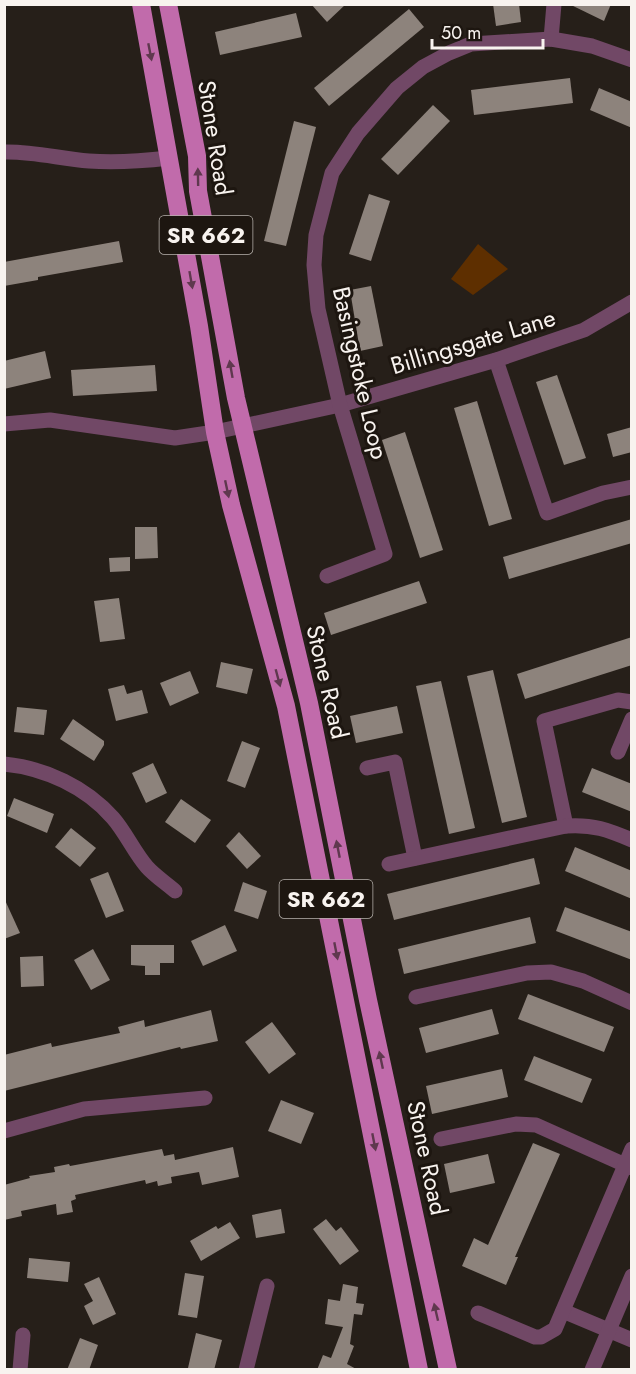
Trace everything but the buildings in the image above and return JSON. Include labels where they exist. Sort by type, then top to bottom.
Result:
[{"type":"main road","name":"Stone Road","points":[[141,4],[170,158],[215,432],[231,505],[286,706],[419,1370]]},
{"type":"main road","name":"Stone Road","points":[[168,4],[197,156],[198,191],[242,426],[309,704],[368,1000],[448,1370]]},
{"type":"street","points":[[551,39],[554,4]]},
{"type":"street","name":"Basingstoke Loop","points":[[327,576],[385,554],[340,405],[318,309],[314,265],[316,235],[332,173],[375,112],[397,88],[423,67],[448,53],[471,44],[551,39],[592,45],[632,60]]},
{"type":"street","points":[[4,152],[89,161],[140,161],[170,158]]},
{"type":"street","name":"Billingsgate Lane","points":[[4,424],[50,420],[175,438],[215,432],[340,405],[496,360],[584,330],[632,302]]},
{"type":"street","points":[[496,360],[547,513],[603,493],[632,487]]},
{"type":"street","points":[[566,826],[544,721],[618,700],[632,702]]},
{"type":"street","points":[[618,752],[632,719]]},
{"type":"street","points":[[367,768],[395,762],[415,858]]},
{"type":"street","points":[[4,764],[30,768],[55,776],[87,795],[112,816],[147,867],[175,891]]},
{"type":"street","points":[[389,864],[566,826],[585,825],[604,829],[632,840]]},
{"type":"street","points":[[416,997],[527,973],[551,972],[583,981],[632,1003]]},
{"type":"street","points":[[4,1131],[84,1109],[205,1098]]},
{"type":"street","points":[[441,1139],[516,1124],[536,1125],[628,1166]]},
{"type":"street","points":[[478,1314],[535,1337],[541,1337],[555,1329],[628,1166],[632,1149]]},
{"type":"street","points":[[592,1370],[632,1276]]},
{"type":"street","points":[[246,1370],[267,1286]]},
{"type":"street","points":[[563,1311],[632,1340]]},
{"type":"street","points":[[20,1370],[23,1335]]},
{"type":"shaded area","points":[[478,244],[508,269],[473,295],[451,279]]}]
